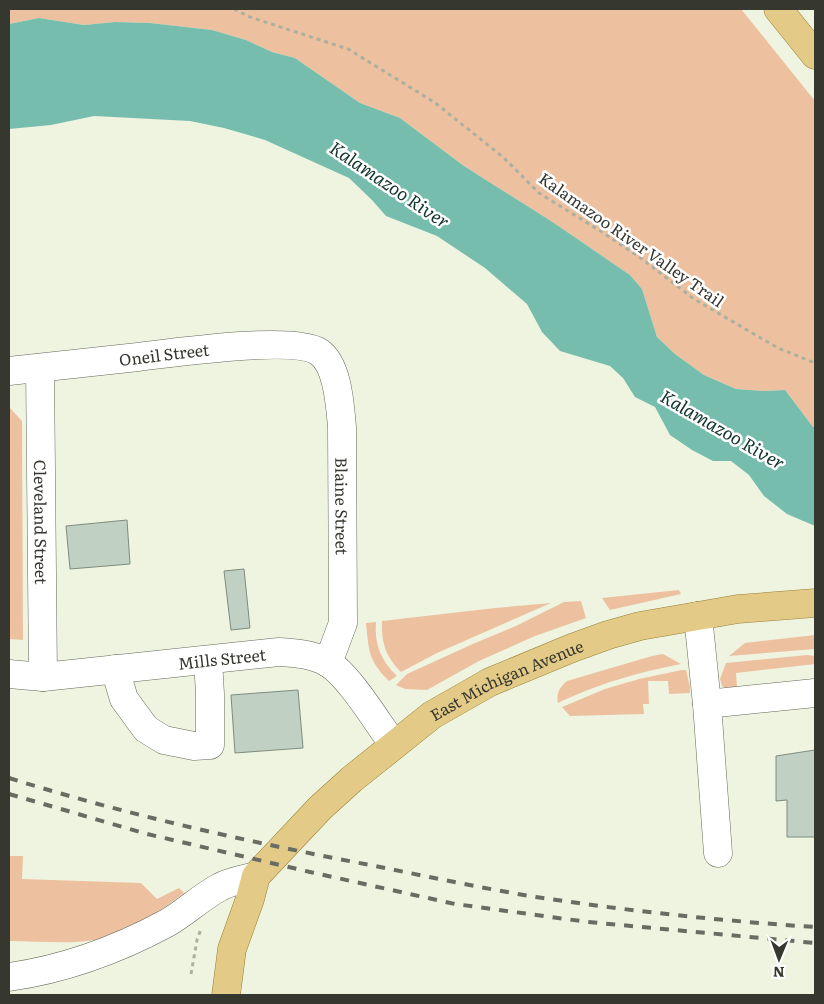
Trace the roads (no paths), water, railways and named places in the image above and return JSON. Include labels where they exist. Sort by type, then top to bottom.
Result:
[{"type":"main road","points":[[778,9],[815,55]]},
{"type":"main road","name":"East Michigan Avenue","points":[[256,876],[320,808],[362,769],[432,715],[490,682],[572,648],[640,626],[738,609],[815,603]]},
{"type":"main road","points":[[226,995],[232,949],[256,876]]},
{"type":"street","name":"Oneil Street","points":[[9,371],[215,348],[266,345],[311,348],[320,353]]},
{"type":"street","name":"Blaine Street","points":[[320,353],[331,368],[339,395],[342,427],[343,623],[328,663]]},
{"type":"street","name":"Cleveland Street","points":[[40,368],[43,677]]},
{"type":"street","points":[[698,616],[707,704],[718,853]]},
{"type":"street","name":"Mills Street","points":[[9,674],[43,677],[279,652],[304,653],[328,663],[347,680],[394,745]]},
{"type":"street","points":[[115,669],[124,699],[146,729],[164,740],[194,746],[210,745],[208,660]]},
{"type":"street","points":[[707,704],[815,693]]},
{"type":"street","points":[[9,977],[59,967],[116,949],[169,922],[222,885],[256,876]]},
{"type":"water","name":"Kalamazoo River","points":[[39,18],[84,25],[115,22],[150,23],[212,30],[246,40],[272,52],[295,58],[360,103],[400,118],[464,166],[554,223],[630,275],[642,289],[657,337],[675,354],[704,375],[736,389],[785,390],[813,427],[815,427],[815,526],[787,514],[764,496],[749,475],[731,461],[713,461],[670,435],[655,407],[635,397],[623,378],[610,366],[560,351],[542,332],[527,304],[485,268],[437,236],[386,216],[349,178],[265,140],[224,128],[190,121],[94,116],[51,125],[9,129],[9,24]]},
{"type":"railway","points":[[9,778],[98,804],[188,827],[495,890],[710,919],[815,927]]},
{"type":"railway","points":[[9,794],[147,834],[455,904],[588,922],[815,943]]}]
